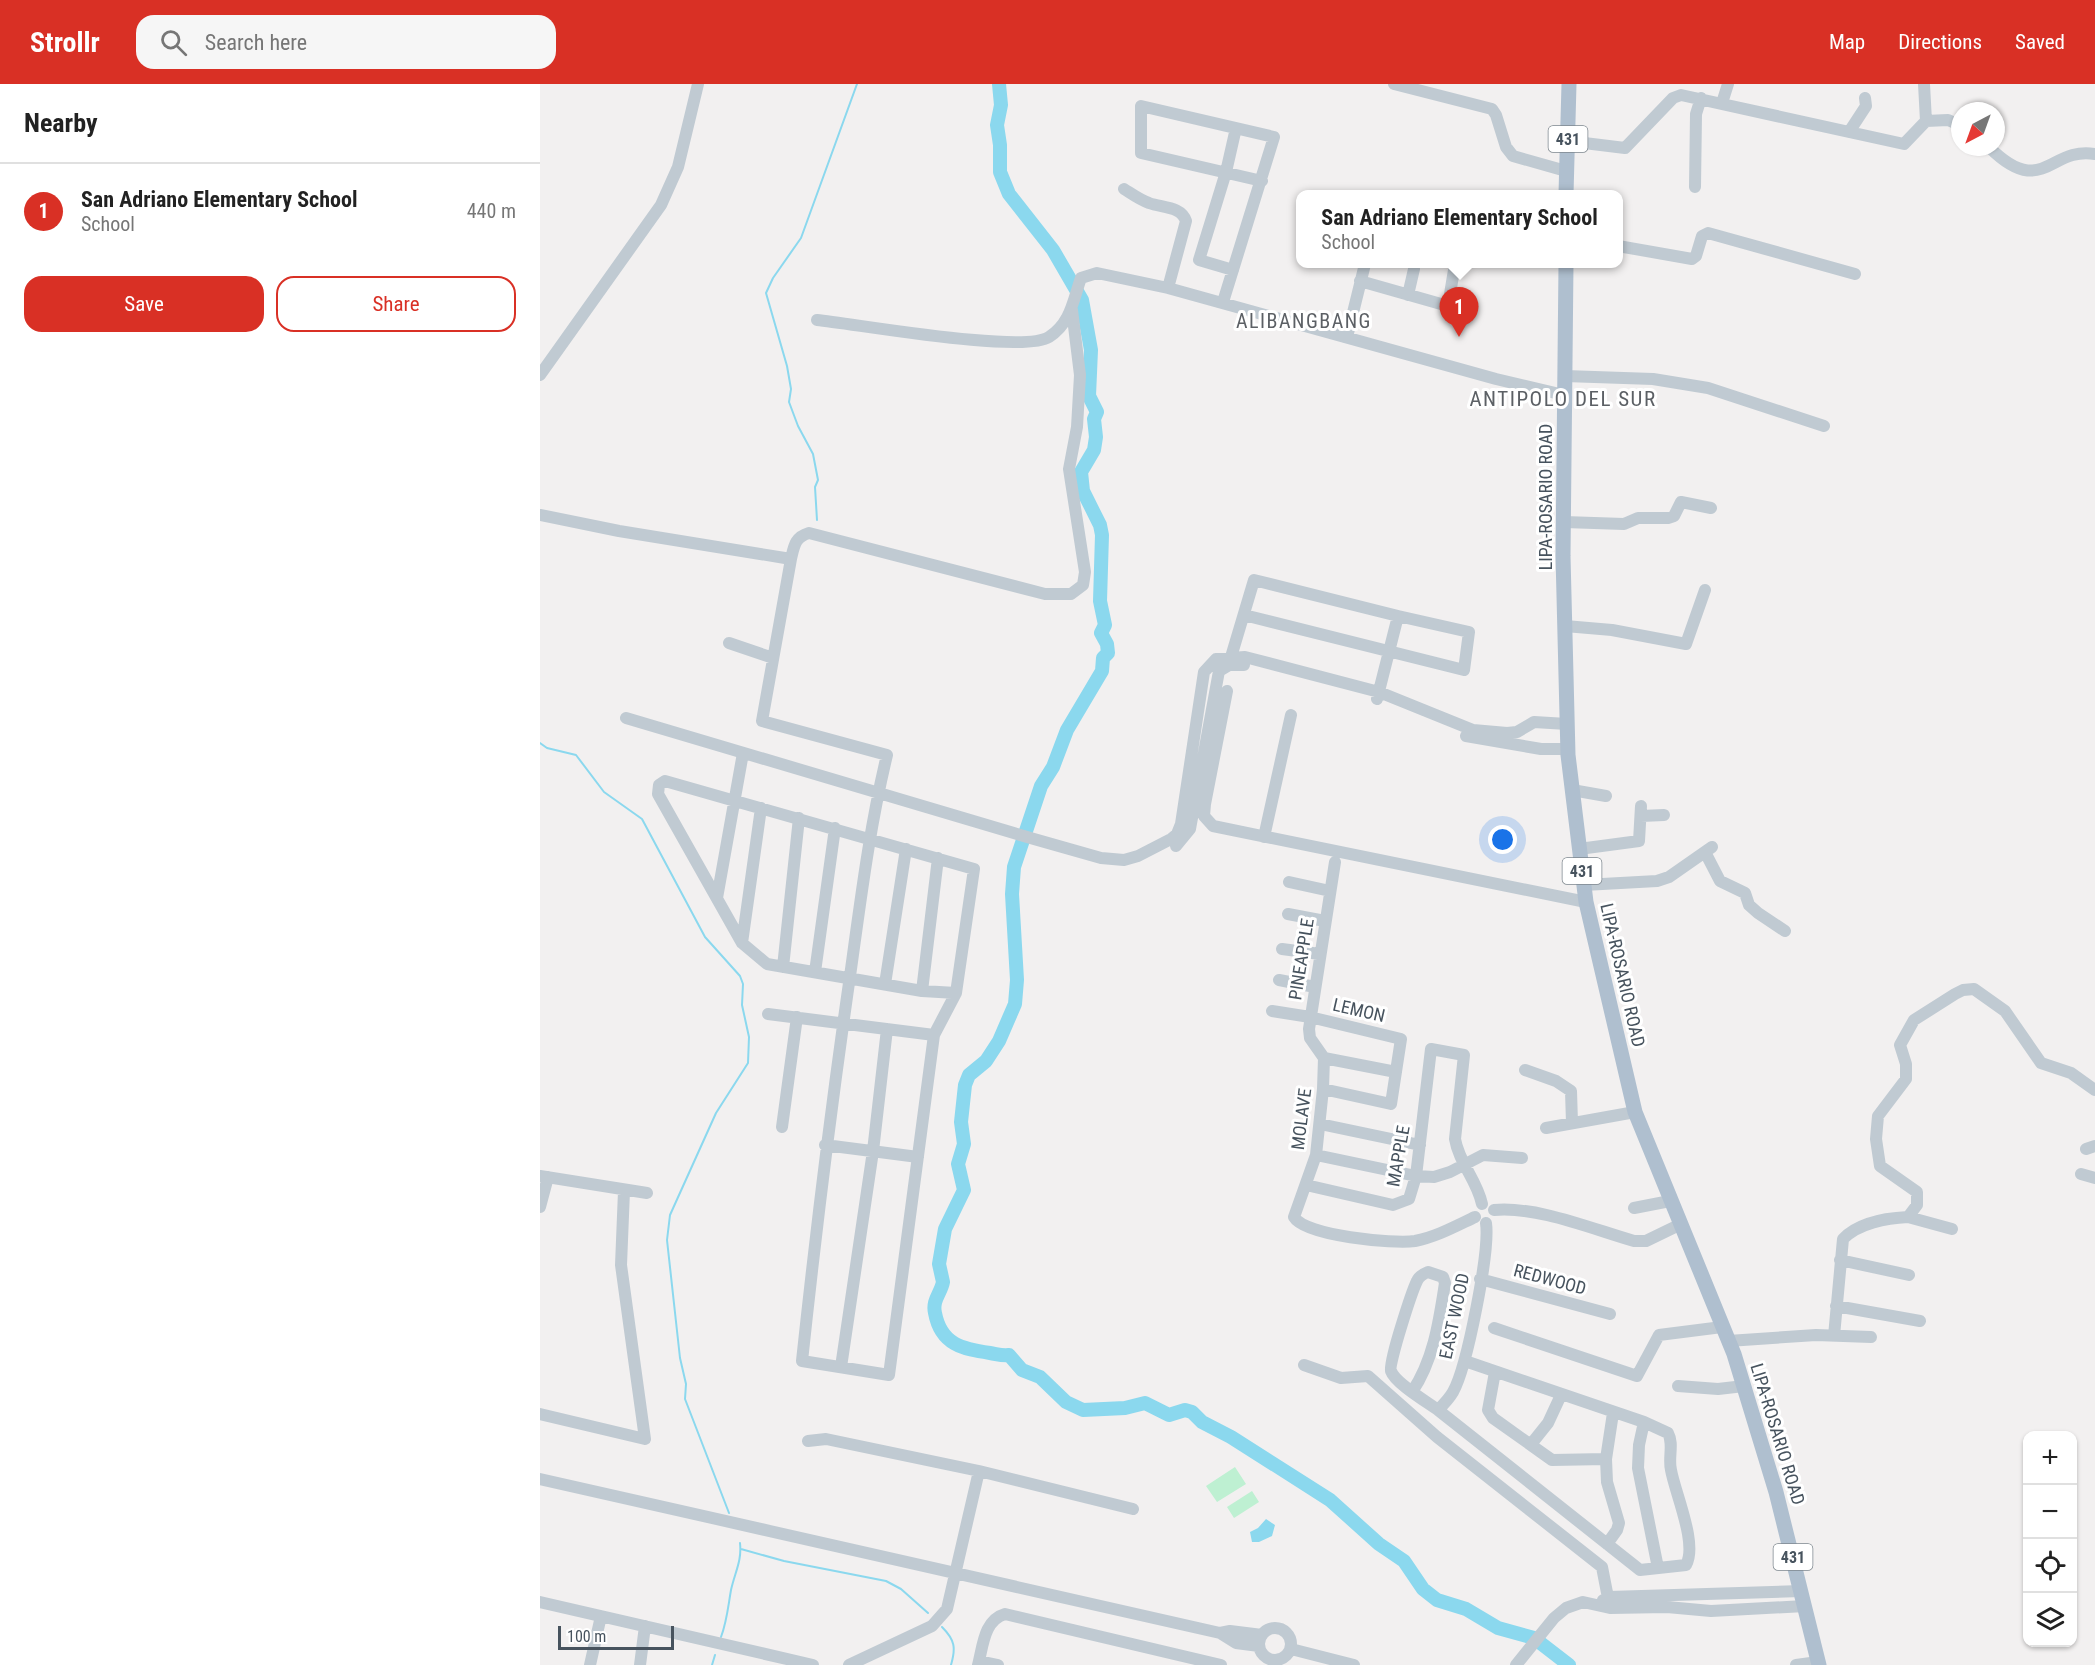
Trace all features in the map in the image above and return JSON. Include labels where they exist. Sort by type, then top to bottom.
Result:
[{"type":"main road","name":"431","points":[[1566,190],[1569,84]]},
{"type":"main road","name":"LIPA-ROSARIO ROAD","points":[[1566,268],[1564,522],[1567,724],[1572,790],[1586,902],[1635,1112],[1744,1386],[1776,1492],[1818,1664]]},
{"type":"street","points":[[540,375],[661,205],[678,167],[698,84]]},
{"type":"street","points":[[1394,84],[1492,109],[1506,147],[1513,156],[1566,171]]},
{"type":"street","points":[[1722,103],[1728,84]]},
{"type":"street","points":[[1924,84],[1926,121]]},
{"type":"street","points":[[1568,141],[1625,148],[1673,98],[1681,95],[1899,145],[1904,144],[1926,121],[1951,121]]},
{"type":"street","points":[[1695,186],[1696,114],[1701,98]]},
{"type":"street","points":[[1849,132],[1866,106],[1865,98]]},
{"type":"street","points":[[1223,302],[1262,181],[1274,137],[1141,106],[1142,153],[1262,181]]},
{"type":"street","points":[[1233,270],[1199,260],[1226,172],[1236,128]]},
{"type":"street","points":[[2000,156],[2014,168],[2040,171],[2064,158],[2095,154]]},
{"type":"street","points":[[1124,189],[1148,203],[1179,211],[1184,215],[1186,221],[1168,288]]},
{"type":"street","points":[[1623,247],[1692,259],[1696,256],[1702,236],[1708,233],[1855,274]]},
{"type":"street","points":[[1347,337],[1364,268]]},
{"type":"street","points":[[1360,281],[1448,306],[1454,268]]},
{"type":"street","points":[[1408,295],[1414,269]]},
{"type":"street","points":[[956,993],[922,991],[885,984],[849,978],[815,972],[783,967],[767,964],[742,943],[658,794],[659,785],[665,781],[835,828],[870,838],[906,849],[938,858],[974,869],[956,993],[934,1035],[889,1375],[802,1361],[825,1145],[849,978],[870,838],[887,755],[762,721],[791,559],[796,542],[801,536],[809,533],[1045,594],[1071,594],[1083,585],[1085,572],[1069,469],[1077,427],[1080,375],[1073,305],[1081,278],[1097,273],[1223,302],[1564,395]]},
{"type":"street","points":[[817,320],[981,341],[1040,341],[1049,337],[1073,305]]},
{"type":"street","points":[[1565,376],[1653,378],[1708,388],[1824,426]]},
{"type":"street","points":[[1564,522],[1624,524],[1638,518],[1668,518],[1674,516],[1681,502],[1688,501],[1711,508]]},
{"type":"street","points":[[540,514],[619,531],[791,559]]},
{"type":"street","points":[[1231,657],[1254,580],[1469,632],[1464,670],[1244,615]]},
{"type":"street","points":[[1565,626],[1612,630],[1686,644],[1705,590]]},
{"type":"street","points":[[1378,696],[1398,616]]},
{"type":"street","points":[[729,643],[773,658]]},
{"type":"street","points":[[1033,843],[1101,858],[1124,860],[1138,856],[1177,834],[1181,824],[1204,672],[1216,659],[1245,657],[1378,696],[1471,738],[1517,738],[1540,749],[1568,749]]},
{"type":"street","points":[[625,722],[1033,843],[1100,866],[1125,868],[1141,864],[1184,840],[1190,828],[1216,680],[1219,671],[1229,664],[1244,665],[1378,696]]},
{"type":"street","points":[[1227,691],[1204,816],[1208,822],[1220,828],[1586,902]]},
{"type":"street","points":[[1264,837],[1291,715]]},
{"type":"street","points":[[1517,738],[1534,722],[1567,724]]},
{"type":"street","points":[[717,898],[732,800],[742,757]]},
{"type":"street","points":[[1572,790],[1606,796]]},
{"type":"street","points":[[742,943],[761,808]]},
{"type":"street","points":[[1579,849],[1635,843],[1641,837],[1641,811],[1664,815]]},
{"type":"street","points":[[783,967],[799,818]]},
{"type":"street","points":[[815,972],[835,828]]},
{"type":"street","points":[[885,984],[906,849]]},
{"type":"street","points":[[1584,885],[1657,881],[1669,877],[1709,850],[1720,881],[1745,893],[1753,908],[1785,931]]},
{"type":"street","points":[[922,991],[938,858]]},
{"type":"street","name":"PINEAPPLE","points":[[1324,1058],[1310,1038],[1310,1017],[1335,862]]},
{"type":"street","points":[[1289,882],[1330,891]]},
{"type":"street","points":[[1288,914],[1325,921]]},
{"type":"street","points":[[1282,949],[1320,954]]},
{"type":"street","points":[[1279,980],[1315,987]]},
{"type":"street","points":[[1908,1217],[1917,1205],[1917,1192],[1880,1166],[1876,1139],[1878,1116],[1881,1109],[1906,1079],[1906,1064],[1900,1045],[1914,1020],[1963,990],[1974,989],[2005,1011],[2041,1063],[2071,1073],[2095,1090]]},
{"type":"street","name":"LEMON","points":[[1272,1011],[1310,1017],[1401,1039],[1396,1072]]},
{"type":"street","points":[[768,1014],[934,1035]]},
{"type":"street","points":[[782,1127],[797,1017]]},
{"type":"street","points":[[841,1367],[873,1151],[887,1029]]},
{"type":"street","name":"MAPPLE","points":[[1306,1185],[1393,1205],[1409,1199],[1416,1176],[1431,1049],[1464,1055],[1455,1139],[1457,1150],[1465,1165]]},
{"type":"street","points":[[1323,1089],[1391,1104],[1396,1072],[1324,1058]]},
{"type":"street","name":"MOLAVE","points":[[1324,1058],[1316,1155],[1294,1217],[1307,1227],[1388,1242],[1414,1241],[1481,1220]]},
{"type":"street","points":[[1525,1070],[1556,1081],[1571,1091],[1572,1123]]},
{"type":"street","points":[[1546,1128],[1635,1112]]},
{"type":"street","points":[[1320,1124],[1420,1145]]},
{"type":"street","points":[[825,1145],[918,1157]]},
{"type":"street","points":[[1316,1155],[1416,1176],[1434,1177],[1483,1155],[1522,1158]]},
{"type":"street","points":[[1465,1165],[1476,1183],[1482,1204]]},
{"type":"street","points":[[2081,1174],[2095,1178]]},
{"type":"street","points":[[540,1207],[544,1177],[647,1193]]},
{"type":"street","points":[[540,1414],[645,1438],[621,1265],[624,1191]]},
{"type":"street","points":[[1634,1208],[1670,1201]]},
{"type":"street","points":[[1494,1210],[1493,1218],[1481,1220],[1475,1209],[1482,1204],[1487,1204],[1494,1210],[1509,1208],[1634,1241],[1646,1241],[1679,1225]]},
{"type":"street","points":[[1834,1336],[1841,1243],[1847,1235],[1887,1219],[1908,1217],[1952,1228]]},
{"type":"street","name":"EAST WOOD","points":[[1438,1410],[1453,1393],[1465,1361],[1487,1232],[1481,1220]]},
{"type":"street","points":[[1840,1260],[1909,1275]]},
{"type":"street","points":[[1412,1392],[1423,1376],[1436,1336],[1445,1281],[1439,1274],[1428,1272],[1417,1281],[1390,1364],[1392,1373],[1412,1392],[1438,1410],[1640,1570],[1683,1567],[1689,1557],[1681,1504],[1670,1467],[1670,1435],[1644,1422],[1465,1361]]},
{"type":"street","name":"REDWOOD","points":[[1480,1279],[1610,1314]]},
{"type":"street","points":[[1836,1306],[1920,1321]]},
{"type":"street","points":[[1494,1328],[1637,1376],[1659,1335],[1870,1337]]},
{"type":"street","points":[[1304,1365],[1341,1378],[1368,1376],[1390,1398],[1437,1437],[1602,1567],[1610,1602]]},
{"type":"street","points":[[1495,1372],[1489,1413],[1552,1460],[1606,1459]]},
{"type":"street","points":[[1678,1386],[1718,1389],[1744,1386]]},
{"type":"street","points":[[1532,1443],[1548,1423],[1561,1395]]},
{"type":"street","points":[[1607,1544],[1619,1523],[1607,1482],[1606,1459],[1613,1413]]},
{"type":"street","points":[[1644,1422],[1639,1445],[1638,1468],[1658,1568]]},
{"type":"street","points":[[808,1441],[826,1439],[979,1471],[1132,1509]]},
{"type":"street","points":[[849,1665],[932,1626],[941,1618],[947,1609],[979,1471]]},
{"type":"street","points":[[540,1479],[1220,1634],[1230,1630],[1260,1641],[1271,1662],[1285,1657],[1291,1649],[1290,1639],[1280,1629],[1270,1629],[1260,1641]]},
{"type":"street","points":[[1516,1665],[1554,1618],[1566,1608],[1582,1602],[1597,1604],[1686,1595],[1801,1591]]},
{"type":"street","points":[[1686,1595],[1687,1609]]},
{"type":"street","points":[[540,1602],[813,1665]]},
{"type":"street","points":[[1610,1602],[1711,1611],[1805,1606]]},
{"type":"street","points":[[998,1665],[979,1663],[992,1619],[1005,1614],[1221,1665]]},
{"type":"street","points":[[590,1665],[602,1616]]},
{"type":"street","points":[[640,1665],[645,1626]]},
{"type":"street","points":[[1291,1649],[1354,1665]]},
{"type":"street","points":[[1796,1665],[1818,1664]]},
{"type":"green space","points":[[1235,1467],[1246,1484],[1217,1502],[1206,1486]]},
{"type":"green space","points":[[1252,1491],[1259,1502],[1234,1518],[1227,1507]]},
{"type":"water","points":[[1266,1519],[1275,1525],[1272,1536],[1259,1542],[1252,1542],[1250,1532],[1258,1528]]},
{"type":"waterway","points":[[817,520],[815,487],[818,480],[813,454],[798,426],[789,402],[791,389],[787,366],[766,293],[773,278],[801,238],[857,84]]},
{"type":"waterway","points":[[999,84],[1001,105],[997,125],[1000,172],[1009,194],[1053,250],[1082,300],[1091,350],[1089,396],[1097,412],[1094,419],[1096,437],[1094,450],[1081,472],[1083,491],[1100,525],[1102,535],[1100,601],[1105,625],[1101,633],[1107,644],[1108,653],[1103,658],[1102,671],[1067,730],[1053,767],[1041,786],[1014,867],[1012,894],[1017,980],[1015,1004],[999,1041],[986,1061],[969,1075],[965,1085],[961,1122],[964,1144],[958,1164],[964,1190],[945,1229],[939,1264],[943,1282],[935,1304],[938,1324],[942,1332],[955,1344],[980,1351],[1009,1355],[1022,1370],[1040,1377],[1066,1402],[1083,1410],[1125,1408],[1145,1403],[1169,1415],[1185,1410],[1192,1412],[1202,1422],[1231,1437],[1330,1500],[1379,1544],[1404,1561],[1423,1589],[1437,1600],[1466,1609],[1498,1628],[1534,1638],[1569,1665]]},
{"type":"waterway","points":[[540,743],[547,748],[576,755],[604,792],[642,819],[705,937],[740,976],[743,984],[742,1005],[749,1037],[748,1063],[716,1113],[670,1215],[667,1240],[680,1358],[686,1384],[685,1399],[729,1513]]},
{"type":"waterway","points":[[721,1637],[739,1561],[740,1543]]},
{"type":"waterway","points":[[741,1549],[784,1561],[886,1581],[901,1589],[928,1613]]},
{"type":"waterway","points":[[942,1627],[950,1636],[953,1645],[954,1654],[951,1665]]},
{"type":"waterway","points":[[712,1665],[715,1655]]},
{"type":"place","name":"San Adriano Elementary School","points":[[1459,337]]},
{"type":"district","name":"ALIBANGBANG","points":[[1304,321]]},
{"type":"district","name":"ANTIPOLO DEL SUR","points":[[1563,399]]}]
